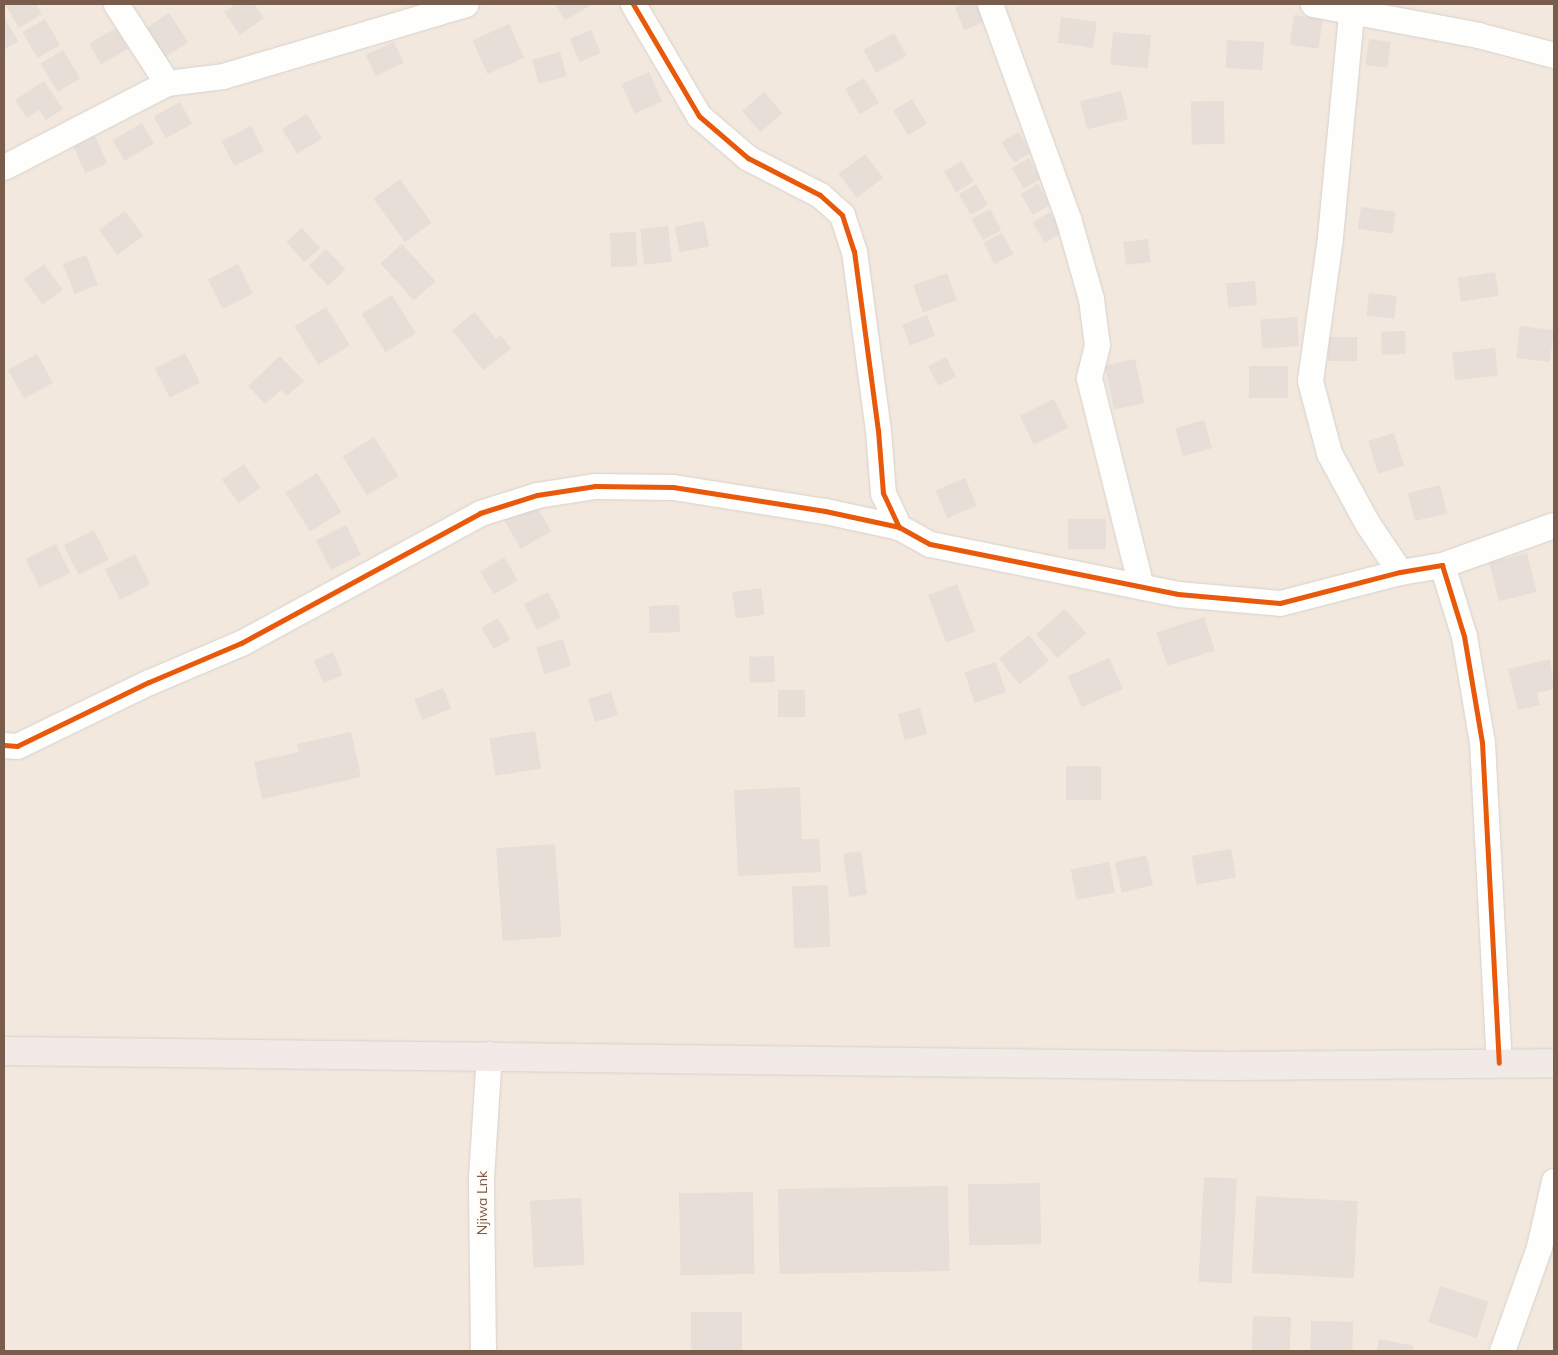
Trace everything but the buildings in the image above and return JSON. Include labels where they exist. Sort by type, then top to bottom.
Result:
[{"type":"highway","points":[[4,1051],[489,1054],[1230,1066],[1554,1063]]},
{"type":"street","points":[[116,4],[168,83]]},
{"type":"street","points":[[4,166],[168,83],[223,76],[466,4]]},
{"type":"street","points":[[633,4],[699,116],[748,158],[820,195],[842,215],[854,251],[878,430],[883,493],[899,527]]},
{"type":"street","points":[[990,4],[1068,218],[1091,299],[1097,345],[1089,378],[1141,586]]},
{"type":"street","points":[[1313,4],[1352,7],[1478,35],[1554,55]]},
{"type":"street","points":[[1352,7],[1330,238],[1310,381],[1329,453],[1368,523],[1400,572]]},
{"type":"street","points":[[4,745],[17,746],[149,682],[242,643],[472,518],[537,495],[595,486],[673,487],[825,511],[899,527],[930,544],[1178,594],[1280,603],[1400,572],[1442,565],[1554,525]]},
{"type":"street","points":[[1442,565],[1464,636],[1482,742],[1498,1063]]},
{"type":"street","name":"Njiwa Lnk","points":[[483,1351],[481,1177],[489,1054]]},
{"type":"street","points":[[1502,1351],[1539,1247],[1554,1181]]},
{"type":"shaded area","points":[[4,4],[1554,4],[1554,1351],[4,1351]]},
{"type":"cycle path","points":[[633,4],[699,116],[748,158],[820,195],[842,215],[854,251],[878,430],[883,493],[899,527],[930,544],[1178,594],[1280,603],[1400,572],[1442,565],[1464,636],[1482,742],[1499,1063]]},
{"type":"cycle path","points":[[4,745],[17,746],[149,682],[241,643],[480,513],[537,495],[595,486],[673,487],[825,511],[899,527]]}]
